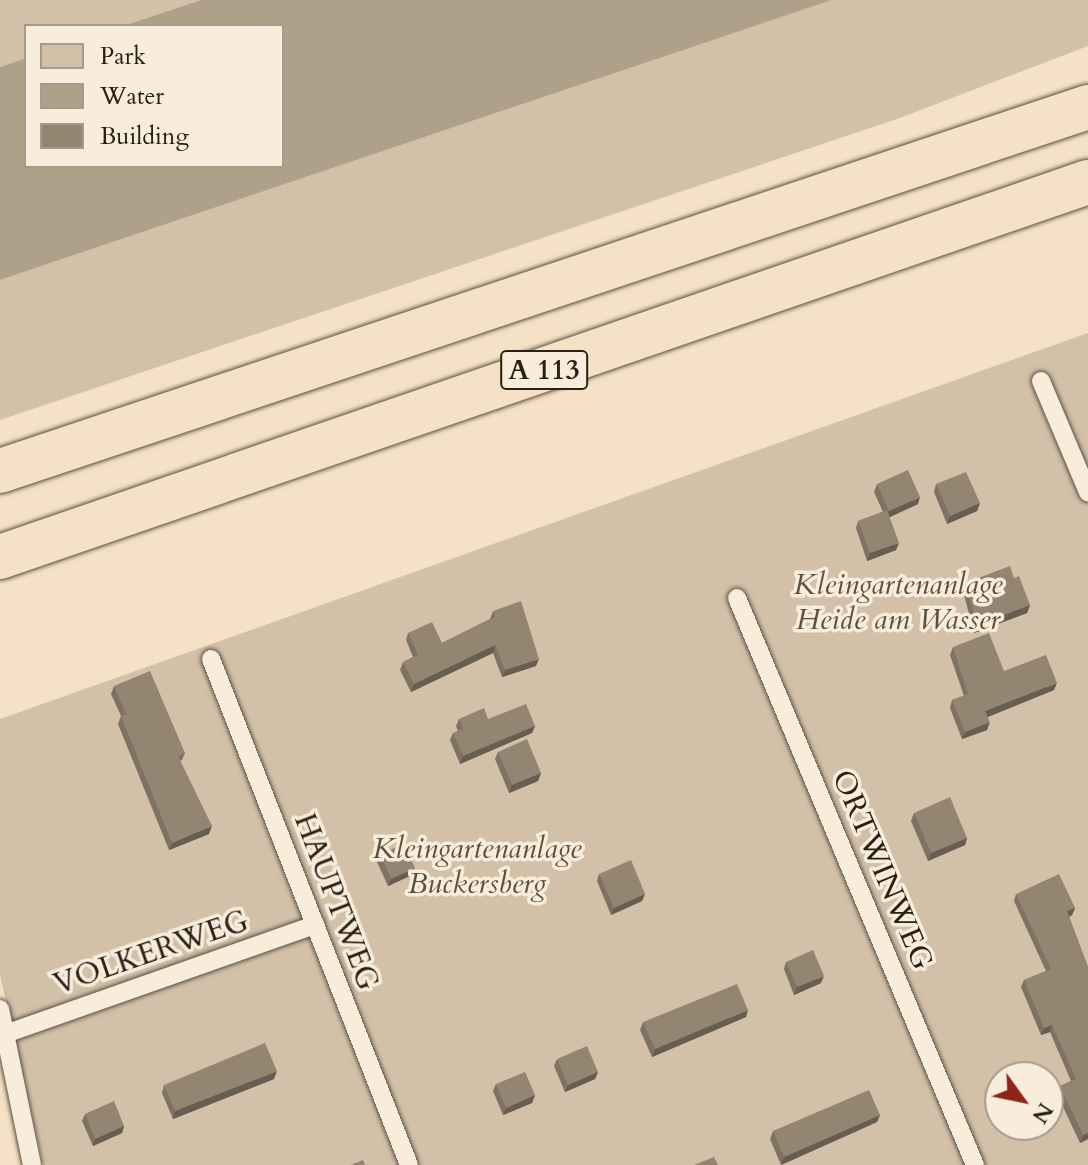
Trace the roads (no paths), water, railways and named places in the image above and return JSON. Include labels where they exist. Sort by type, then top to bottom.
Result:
[{"type":"highway","name":"A 113","points":[[0,471],[1088,107]]},
{"type":"highway","name":"A 113","points":[[0,557],[1088,182]]},
{"type":"lane","points":[[1041,381],[1088,492]]},
{"type":"lane","name":"ORTWINWEG","points":[[737,598],[975,1165]]},
{"type":"lane","name":"HAUPTWEG","points":[[211,659],[409,1165]]},
{"type":"lane","name":"VOLKERWEG","points":[[5,1034],[315,925]]},
{"type":"lane","points":[[0,1009],[32,1165]]},
{"type":"water","points":[[201,0],[832,0],[0,280],[0,67],[24,59],[24,168],[284,168],[284,24],[129,24]]},
{"type":"park label","name":"Kleingartenanlage Heide am Wasser","points":[[898,602]]},
{"type":"park label","name":"Kleingartenanlage Buckersberg","points":[[477,866]]}]
